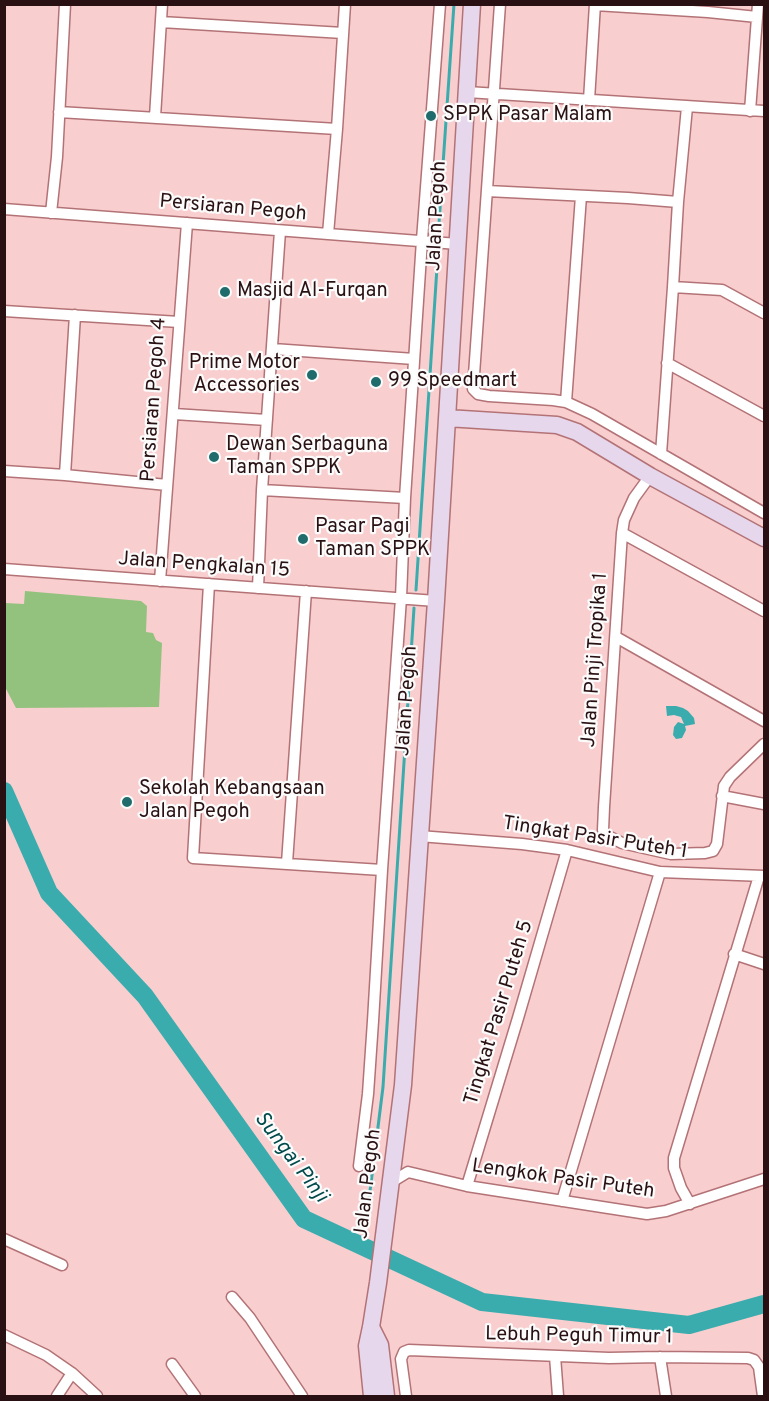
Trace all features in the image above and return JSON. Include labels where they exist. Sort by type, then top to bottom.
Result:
[{"type":"street","points":[[51,213],[57,158],[65,4]]},
{"type":"street","points":[[155,117],[162,4]]},
{"type":"street","points":[[328,234],[345,4]]},
{"type":"street","name":"Jalan Pegoh","points":[[359,1166],[368,1095],[401,598],[414,360],[440,4]]},
{"type":"street","name":"Jalan Pegoh","points":[[386,1396],[380,1345],[371,1327],[403,1085],[436,601],[472,4]]},
{"type":"street","points":[[500,4],[473,389],[478,394],[489,396],[566,402],[592,414],[765,513]]},
{"type":"street","points":[[750,111],[758,4]]},
{"type":"street","points":[[589,100],[595,5],[664,7],[757,17]]},
{"type":"street","points":[[161,22],[343,33]]},
{"type":"street","points":[[467,92],[765,111]]},
{"type":"street","points":[[661,454],[678,202],[687,107]]},
{"type":"street","points":[[59,112],[337,129]]},
{"type":"street","points":[[487,191],[678,202]]},
{"type":"street","points":[[566,402],[581,196]]},
{"type":"street","name":"Persiaran Pegoh","points":[[4,209],[458,244]]},
{"type":"street","name":"Persiaran Pegoh 4","points":[[160,581],[187,223]]},
{"type":"street","points":[[258,588],[262,490],[280,231]]},
{"type":"street","points":[[673,287],[722,290],[765,313]]},
{"type":"street","points":[[4,311],[179,322]]},
{"type":"street","points":[[65,475],[75,315]]},
{"type":"street","points":[[273,349],[414,360]]},
{"type":"street","points":[[667,363],[765,416]]},
{"type":"street","points":[[449,388],[457,405],[474,420]]},
{"type":"street","points":[[174,414],[267,420]]},
{"type":"street","points":[[447,418],[557,425],[577,432],[650,476],[765,538]]},
{"type":"street","points":[[446,441],[463,424],[474,420]]},
{"type":"street","points":[[4,471],[167,485]]},
{"type":"street","name":"Jalan Pinji Tropika 1","points":[[650,476],[634,498],[624,520],[622,532],[603,830],[606,835],[622,843],[671,854],[705,853],[713,850],[717,844],[722,796]]},
{"type":"street","points":[[262,490],[405,498]]},
{"type":"street","points":[[622,532],[765,610]]},
{"type":"street","name":"Jalan Pengkalan 15","points":[[4,569],[436,601]]},
{"type":"street","points":[[209,584],[193,858],[382,870]]},
{"type":"street","points":[[287,863],[306,591]]},
{"type":"street","points":[[616,637],[765,721]]},
{"type":"street","points":[[765,744],[730,777],[724,786],[722,796],[765,804]]},
{"type":"street","name":"Tingkat Pasir Puteh 1","points":[[419,836],[522,843],[567,850],[660,872],[762,876]]},
{"type":"street","name":"Tingkat Pasir Puteh 5","points":[[467,1186],[567,850]]},
{"type":"street","points":[[562,1201],[660,872]]},
{"type":"street","points":[[690,1204],[681,1188],[673,1163],[674,1158],[734,954],[762,876]]},
{"type":"street","points":[[734,954],[765,964]]},
{"type":"street","points":[[390,1185],[408,1172],[394,1154]]},
{"type":"street","name":"Lengkok Pasir Puteh","points":[[408,1172],[467,1186],[647,1214],[690,1204],[765,1179]]},
{"type":"street","points":[[4,1239],[62,1265]]},
{"type":"street","points":[[232,1297],[250,1318],[302,1396]]},
{"type":"street","points":[[371,1327],[367,1346],[372,1396]]},
{"type":"street","points":[[4,1335],[46,1355],[72,1373],[97,1396]]},
{"type":"street","name":"Lebuh Peguh Timur 1","points":[[406,1396],[401,1359],[404,1352],[409,1350],[609,1358],[748,1358],[754,1360],[759,1367],[763,1396]]},
{"type":"street","points":[[555,1356],[558,1396]]},
{"type":"street","points":[[660,1357],[666,1396]]},
{"type":"street","points":[[172,1364],[195,1396]]},
{"type":"street","points":[[57,1396],[72,1373]]},
{"type":"green space","points":[[25,591],[141,601],[147,606],[146,632],[153,633],[156,640],[162,643],[159,707],[16,708],[5,687],[5,603],[24,604]]},
{"type":"water","points":[[666,706],[683,708],[694,718],[695,724],[685,726],[686,730],[682,738],[676,739],[673,735],[674,727],[678,722],[684,724],[681,717],[667,716]]},
{"type":"waterway","points":[[439,223],[454,4]]},
{"type":"waterway","points":[[416,590],[438,252]]},
{"type":"waterway","points":[[363,1247],[383,1087],[414,608]]},
{"type":"waterway","name":"Sungai Pinji","points":[[4,791],[49,893],[145,996],[304,1219],[482,1302],[689,1325],[764,1304]]},
{"type":"place","name":"SPPK Pasar Malam","points":[[431,116]]},
{"type":"place","name":"Masjid Al-Furqan","points":[[225,292]]},
{"type":"place","name":"Prime Motor Accessories","points":[[312,375]]},
{"type":"place","name":"99 Speedmart","points":[[376,382]]},
{"type":"place","name":"Dewan Serbaguna Taman SPPK","points":[[214,457]]},
{"type":"place","name":"Pasar Pagi Taman SPPK","points":[[303,539]]},
{"type":"place","name":"Sekolah Kebangsaan Jalan Pegoh","points":[[127,802]]}]
